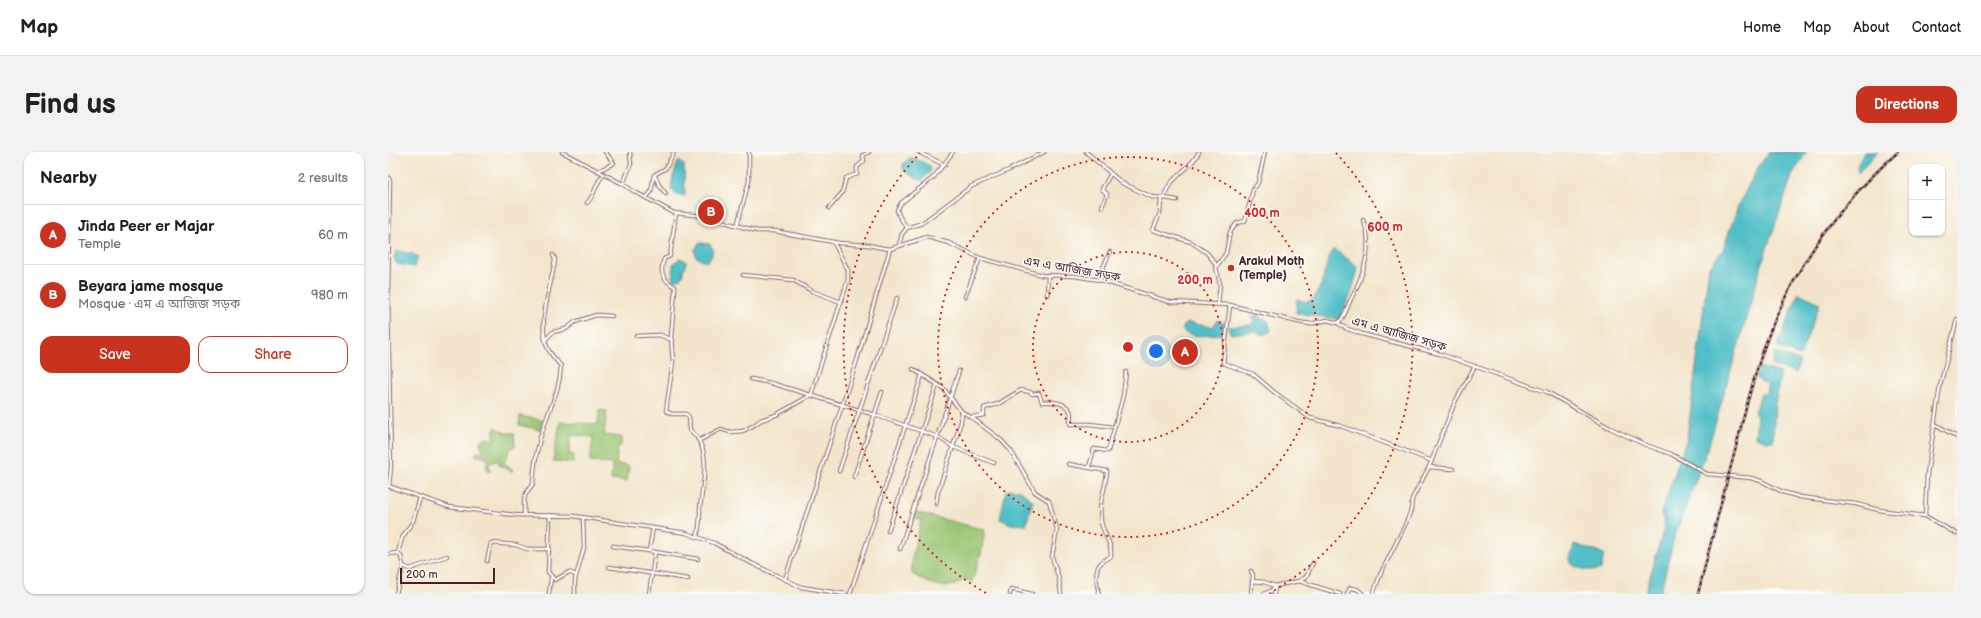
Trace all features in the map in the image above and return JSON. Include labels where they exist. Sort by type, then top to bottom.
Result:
[{"type":"street","name":"এম এ আজিজ সড়ক","points":[[562,152],[676,213],[703,216],[757,231],[774,231],[834,242],[890,248],[927,237],[950,243],[980,258],[1048,276],[1074,276],[1100,280],[1170,302],[1230,305],[1310,324],[1327,320],[1338,323],[1345,328],[1362,334],[1440,354],[1547,392],[1610,428],[1646,445],[1671,454],[1707,474],[1751,478],[1783,492],[1800,497],[1856,504],[1879,510],[1925,516]]},
{"type":"street","points":[[597,171],[614,163],[605,152]]},
{"type":"street","points":[[623,184],[631,164],[630,152]]},
{"type":"street","points":[[646,198],[651,192],[654,175],[666,168],[674,152]]},
{"type":"street","points":[[737,226],[749,180],[749,152]]},
{"type":"street","points":[[828,208],[842,193],[846,178],[857,174],[857,167],[864,161],[863,155],[869,152]]},
{"type":"street","points":[[918,152],[945,165]]},
{"type":"street","points":[[907,228],[897,210],[901,203],[934,177],[945,165],[953,152]]},
{"type":"street","points":[[899,245],[902,234],[907,228],[922,223],[972,186],[1021,165],[1044,152]]},
{"type":"street","points":[[1086,152],[1110,175],[1138,191],[1162,198],[1177,200]]},
{"type":"street","points":[[1199,152],[1186,170],[1170,184],[1165,191],[1154,230],[1191,242],[1206,253],[1215,263],[1220,284],[1218,305]]},
{"type":"street","points":[[1216,268],[1226,253],[1230,232],[1237,222],[1245,221],[1253,190],[1258,183],[1265,152]]},
{"type":"street","points":[[654,175],[658,180],[659,186],[666,194]]},
{"type":"street","points":[[1102,207],[1107,194],[1102,189],[1110,175]]},
{"type":"street","points":[[587,203],[594,196],[598,182],[603,176]]},
{"type":"street","points":[[388,177],[390,181],[388,291],[391,467],[389,486],[420,498],[454,508],[524,515],[550,515],[583,518],[686,533],[714,543],[800,586],[845,594]]},
{"type":"street","points":[[676,213],[670,256],[664,259],[662,266],[662,275],[668,283],[675,287],[672,340],[673,362],[666,411],[672,414],[686,414],[689,417],[690,430],[700,440],[706,462],[697,537]]},
{"type":"street","points":[[1338,323],[1344,318],[1355,295],[1366,256],[1368,243],[1366,227],[1363,220]]},
{"type":"street","points":[[700,440],[721,429],[730,432],[743,431],[754,426],[761,420],[776,415],[811,395],[848,280],[848,270],[834,242]]},
{"type":"street","points":[[785,579],[842,406],[890,248]]},
{"type":"street","points":[[1100,280],[1102,270],[1110,252]]},
{"type":"street","points":[[524,515],[522,503],[526,492],[533,484],[534,464],[544,424],[561,383],[561,366],[548,350],[545,339],[545,314],[553,279],[555,259],[553,254]]},
{"type":"street","points":[[965,297],[980,258]]},
{"type":"street","points":[[743,275],[792,280],[812,291],[841,302]]},
{"type":"street","points":[[1047,295],[1048,276]]},
{"type":"street","points":[[839,471],[858,410],[897,298]]},
{"type":"street","points":[[1230,305],[1223,363],[1253,374],[1274,392],[1310,418],[1340,426],[1432,461]]},
{"type":"street","points":[[545,339],[553,332],[566,329],[575,322],[596,315],[612,316]]},
{"type":"street","points":[[1957,319],[1940,386],[1927,474],[1925,516],[1957,534]]},
{"type":"street","points":[[636,336],[660,335],[672,340]]},
{"type":"street","points":[[1373,594],[1380,576],[1406,523],[1411,510],[1412,499],[1432,461],[1455,402],[1475,366]]},
{"type":"street","points":[[913,369],[943,388],[962,412],[971,417],[1007,446],[1035,492],[1049,501],[1057,529],[1052,557],[1059,579],[1061,594]]},
{"type":"street","points":[[900,549],[959,371]]},
{"type":"street","points":[[1089,467],[1094,449],[1108,451],[1123,396],[1126,372]]},
{"type":"street","points":[[850,594],[922,375]]},
{"type":"street","points":[[750,379],[771,383],[811,395],[922,431],[938,437],[953,447],[975,454],[994,463]]},
{"type":"street","points":[[888,531],[937,385]]},
{"type":"street","points":[[971,417],[984,415],[984,408],[998,404],[1021,390],[1032,394],[1039,393],[1042,402],[1053,401],[1069,408],[1071,412],[1070,424],[1090,424],[1114,428]]},
{"type":"street","points":[[854,477],[882,392]]},
{"type":"street","points":[[936,504],[938,492],[953,447],[962,412]]},
{"type":"street","points":[[1934,424],[1957,437]]},
{"type":"street","points":[[1068,464],[1107,471],[1100,500],[1100,509],[1104,533],[1110,542],[1111,556],[1101,562],[1098,567],[1096,574],[1099,594]]},
{"type":"street","points":[[1429,467],[1453,469]]},
{"type":"street","points":[[396,594],[403,566],[398,553],[402,538],[413,521],[420,498]]},
{"type":"street","points":[[549,594],[551,578],[548,572],[550,515]]},
{"type":"street","points":[[575,594],[576,575],[584,548],[583,518]]},
{"type":"street","points":[[649,551],[653,528]]},
{"type":"street","points":[[487,561],[491,543],[516,545],[527,549],[550,549]]},
{"type":"street","points":[[613,546],[698,559]]},
{"type":"street","points":[[649,594],[655,552]]},
{"type":"street","points":[[388,554],[398,553]]},
{"type":"street","points":[[403,566],[410,569],[447,556]]},
{"type":"street","points":[[1252,581],[1264,582],[1275,586],[1299,580],[1306,577],[1313,563]]},
{"type":"street","points":[[609,567],[688,579]]},
{"type":"street","points":[[1250,570],[1253,574],[1251,594]]},
{"type":"street","points":[[551,578],[555,580],[570,572],[576,575]]},
{"type":"street","points":[[1299,580],[1340,594]]},
{"type":"street","points":[[1264,594],[1271,591],[1275,586]]},
{"type":"street","points":[[1274,594],[1275,586]]},
{"type":"street","points":[[1347,594],[1350,588],[1357,589],[1363,594]]},
{"type":"street","points":[[1010,594],[1011,589],[1032,594]]},
{"type":"green space","points":[[599,410],[607,411],[604,435],[622,437],[621,446],[618,446],[616,464],[629,466],[627,481],[611,480],[612,464],[590,462],[593,437],[571,435],[569,454],[574,455],[573,463],[553,461],[560,422],[598,424]]},
{"type":"green space","points":[[520,416],[542,420],[540,430],[519,425]]},
{"type":"green space","points":[[496,427],[506,433],[514,433],[515,446],[510,449],[504,463],[513,470],[512,471],[499,465],[499,460],[490,463],[489,465],[491,471],[489,472],[486,468],[488,461],[487,458],[475,455],[477,452],[483,452],[480,441],[487,438],[493,441],[495,432],[493,431]]},
{"type":"green space","points":[[915,512],[985,530],[981,554],[972,582],[964,579],[951,586],[938,586],[912,574],[912,558],[921,520],[913,518]]},
{"type":"water","points":[[1769,152],[1807,152],[1793,173],[1765,254],[1708,448],[1674,538],[1660,594],[1645,594],[1665,524],[1661,513],[1687,438],[1709,267],[1723,250],[1738,206],[1757,169]]},
{"type":"water","points":[[1864,152],[1878,152],[1858,173],[1857,166]]},
{"type":"water","points":[[909,158],[914,158],[930,166],[931,171],[921,181],[903,170],[903,164]]},
{"type":"water","points":[[680,161],[684,165],[685,196],[675,194],[671,189],[673,176],[678,162]]},
{"type":"water","points":[[699,243],[710,244],[712,247],[712,253],[707,262],[696,257],[695,250]]},
{"type":"water","points":[[1334,249],[1357,266],[1358,269],[1351,294],[1339,319],[1296,313],[1297,299],[1305,302],[1313,300],[1322,283],[1328,259]]},
{"type":"water","points":[[397,251],[413,254],[418,257],[414,267],[397,264],[394,258]]},
{"type":"water","points":[[680,258],[686,261],[686,267],[683,269],[683,276],[680,279],[673,281],[673,264]]},
{"type":"water","points":[[1799,293],[1820,303],[1800,356],[1777,347]]},
{"type":"water","points":[[1256,314],[1258,314],[1259,318],[1268,321],[1271,331],[1262,335],[1255,331],[1231,334],[1228,330],[1229,327],[1252,325],[1254,321],[1252,316],[1255,317]]},
{"type":"water","points":[[1217,320],[1225,324],[1224,333],[1197,336],[1183,331],[1183,327],[1187,323],[1212,327]]},
{"type":"water","points":[[1775,353],[1800,361],[1796,373],[1772,365]]},
{"type":"water","points":[[1760,367],[1781,373],[1775,403],[1773,441],[1766,441],[1755,437],[1757,416],[1754,413],[1761,394],[1766,394],[1767,384],[1760,381],[1756,377]]},
{"type":"water","points":[[1010,489],[1019,490],[1033,501],[1026,525],[1011,524],[1000,519],[1006,491]]},
{"type":"water","points":[[1574,544],[1604,554],[1601,569],[1586,570],[1571,564],[1570,558]]},
{"type":"railway","points":[[1698,594],[1758,365],[1776,317],[1800,271],[1828,228],[1861,188],[1898,152]]},
{"type":"place","name":"Beyara jame mosque","points":[[711,212]]},
{"type":"place","name":"Arakul Moth (Temple)","points":[[1231,268]]},
{"type":"place","name":"Jinda Peer er Majar","points":[[1185,352]]}]
